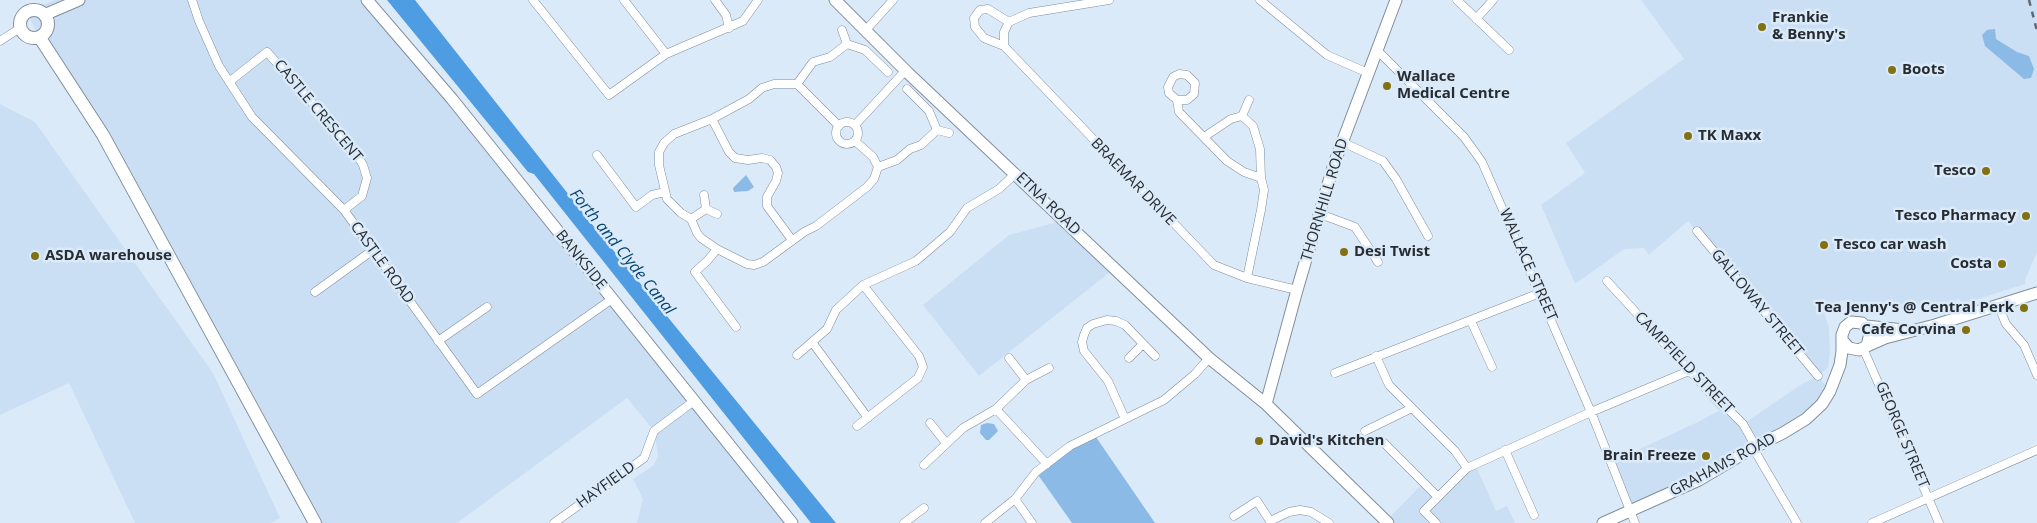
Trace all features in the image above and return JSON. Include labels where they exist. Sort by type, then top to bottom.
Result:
[{"type":"main road","points":[[23,6],[44,14],[48,25],[47,30],[40,38],[35,39],[25,36],[20,28],[23,6]]},
{"type":"main road","points":[[40,38],[103,135],[315,523]]},
{"type":"street","points":[[44,14],[80,0]]},
{"type":"street","name":"CASTLE ROAD","points":[[192,0],[219,66],[252,117],[344,210],[477,394],[612,299]]},
{"type":"street","name":"BANKSIDE","points":[[367,0],[456,105],[789,522]]},
{"type":"street","points":[[533,0],[609,95],[666,54],[743,21],[758,0]]},
{"type":"street","points":[[624,0],[666,54]]},
{"type":"street","points":[[715,0],[726,15],[729,28]]},
{"type":"street","name":"ETNA ROAD","points":[[835,0],[906,71],[1016,173],[1209,358],[1266,404],[1388,523]]},
{"type":"street","points":[[865,31],[893,0]]},
{"type":"street","points":[[1009,22],[988,9],[980,10],[974,18],[975,27],[984,38],[1004,46],[1004,32],[1009,22],[1029,13],[1109,0]]},
{"type":"street","points":[[1260,0],[1327,55],[1368,73]]},
{"type":"street","name":"THORNHILL ROAD","points":[[1266,404],[1297,290],[1342,142],[1396,0]]},
{"type":"street","points":[[1457,0],[1509,50]]},
{"type":"street","points":[[1476,19],[1493,0]]},
{"type":"street","points":[[0,42],[20,28]]},
{"type":"street","points":[[842,30],[847,44]]},
{"type":"street","points":[[847,44],[865,50],[888,72]]},
{"type":"street","points":[[797,84],[813,62],[830,57],[847,44]]},
{"type":"street","name":"BRAEMAR DRIVE","points":[[1004,46],[1214,265],[1247,278],[1297,290]]},
{"type":"street","name":"WALLACE STREET","points":[[1377,50],[1464,137],[1482,162],[1591,412],[1635,523]]},
{"type":"street","name":"CASTLE CRESCENT","points":[[229,82],[267,52],[354,150],[363,165],[367,178],[362,196],[344,210]]},
{"type":"street","points":[[854,125],[906,71]]},
{"type":"street","points":[[839,126],[797,84],[774,84],[762,88],[749,98],[712,119],[674,134],[664,142],[659,152],[659,165],[665,192],[670,203],[691,219],[697,233],[716,249],[747,264],[754,265],[763,262],[792,240],[816,226],[867,187],[874,179],[878,166],[874,157],[855,141]]},
{"type":"street","points":[[907,89],[929,112],[937,130]]},
{"type":"street","points":[[1177,100],[1180,112],[1228,161],[1244,172],[1261,178]]},
{"type":"street","points":[[1242,116],[1249,100]]},
{"type":"street","points":[[1242,116],[1253,126],[1260,148],[1261,178],[1264,190],[1247,278]]},
{"type":"street","points":[[1204,137],[1231,119],[1242,116]]},
{"type":"street","points":[[712,119],[729,152],[735,158],[748,160],[762,158],[770,160],[776,167],[778,174],[776,181],[766,201],[771,212],[782,224],[792,240]]},
{"type":"street","points":[[847,122],[854,125],[858,133],[855,141],[848,144],[840,142],[836,133],[839,126],[847,122]]},
{"type":"street","points":[[937,130],[949,133]]},
{"type":"street","points":[[878,166],[897,160],[910,149],[921,144],[937,130]]},
{"type":"street","points":[[1342,142],[1383,161],[1396,179],[1428,236]]},
{"type":"street","points":[[597,155],[636,207],[652,196],[665,192]]},
{"type":"street","points":[[797,355],[827,329],[836,310],[863,285],[916,260],[950,232],[967,208],[1000,189],[1016,173]]},
{"type":"street","points":[[704,195],[706,208]]},
{"type":"street","points":[[691,219],[706,208]]},
{"type":"street","points":[[706,208],[717,214]]},
{"type":"street","points":[[1320,214],[1355,227],[1378,262]]},
{"type":"street","name":"GALLOWAY STREET","points":[[1697,231],[1818,376]]},
{"type":"street","points":[[716,249],[696,272],[736,327]]},
{"type":"street","points":[[315,292],[373,250]]},
{"type":"street","name":"CAMPFIELD STREET","points":[[1607,281],[1721,405],[1726,407],[1743,424],[1752,440],[1753,448],[1797,523]]},
{"type":"street","points":[[857,426],[918,378],[923,367],[919,356],[863,285]]},
{"type":"street","points":[[1335,373],[1540,293]]},
{"type":"street","name":"GRAHAMS ROAD","points":[[1603,523],[1699,480],[1806,418],[1822,404],[1854,355],[1864,348],[1885,338],[2037,293]]},
{"type":"street","points":[[1998,305],[2006,324],[2024,345],[2037,375]]},
{"type":"street","points":[[438,341],[488,307]]},
{"type":"street","points":[[1125,419],[1108,381],[1084,351],[1082,342],[1084,334],[1093,324],[1107,320],[1116,321],[1125,325],[1155,356]]},
{"type":"street","points":[[1471,321],[1492,367]]},
{"type":"street","points":[[1856,322],[1866,326],[1870,334],[1864,348],[1849,348],[1842,340],[1843,331],[1849,324],[1856,322]]},
{"type":"street","name":"GRAHAMS ROAD","points":[[1866,326],[1913,330]]},
{"type":"street","name":"GRAHAMS ROAD","points":[[1830,391],[1840,365],[1842,340]]},
{"type":"street","points":[[812,342],[868,418]]},
{"type":"street","points":[[1130,358],[1143,344]]},
{"type":"street","name":"GEORGE STREET","points":[[1864,348],[1939,523]]},
{"type":"street","points":[[1376,356],[1389,386],[1455,451],[1467,468]]},
{"type":"street","points":[[1008,358],[1026,380]]},
{"type":"street","points":[[986,523],[1015,498],[1036,472],[1070,446],[1164,400],[1209,358]]},
{"type":"street","points":[[924,465],[963,428],[996,409],[1026,380],[1049,368]]},
{"type":"street","points":[[1436,523],[1424,511],[1467,468],[1591,412],[1689,371]]},
{"type":"street","name":"HAYFIELD","points":[[554,523],[644,458],[654,431],[694,401]]},
{"type":"street","points":[[1365,431],[1412,408]]},
{"type":"street","points":[[996,409],[1047,464]]},
{"type":"street","points":[[930,423],[946,443]]},
{"type":"street","points":[[1383,442],[1438,497]]},
{"type":"street","points":[[1505,450],[1534,516]]},
{"type":"street","points":[[1872,523],[2037,450]]},
{"type":"street","points":[[1015,498],[1032,523]]},
{"type":"street","points":[[1234,516],[1257,501],[1270,521],[1288,512],[1300,510],[1311,512],[1329,523]]},
{"type":"street","points":[[904,523],[924,508]]},
{"type":"shaded area","points":[[54,0],[367,0],[793,523],[637,523],[643,499],[633,479],[654,465],[658,455],[654,431],[627,398],[457,523],[315,523],[103,135],[40,38],[26,12]]},
{"type":"shaded area","points":[[387,0],[415,0],[595,228],[836,523],[811,523],[534,174],[528,172]]},
{"type":"shaded area","points":[[1641,0],[2037,0],[2037,252],[2025,284],[1963,304],[1959,299],[1936,308],[1901,310],[1884,305],[1879,311],[1866,311],[1842,300],[1824,312],[1829,328],[1830,352],[1828,368],[1818,376],[1688,221],[1649,255],[1644,248],[1624,249],[1575,284],[1541,205],[1585,173],[1566,143],[1684,59]]},
{"type":"shaded area","points":[[1995,29],[1996,39],[2017,52],[2029,56],[2034,69],[2031,78],[2024,79],[1985,46],[1982,35],[1987,30]]},
{"type":"shaded area","points":[[0,104],[35,122],[213,373],[280,518],[271,523],[135,523],[69,383],[0,415]]},
{"type":"shaded area","points":[[746,175],[754,187],[748,191],[734,192],[733,188]]},
{"type":"shaded area","points":[[1065,220],[1110,272],[979,376],[923,305],[1009,235]]},
{"type":"shaded area","points":[[1818,376],[1830,391],[1806,419],[1630,511],[1611,462],[1726,407],[1743,424],[1802,384]]},
{"type":"shaded area","points":[[987,423],[994,424],[998,431],[989,440],[986,440],[980,433],[981,425]]},
{"type":"shaded area","points":[[1093,433],[1155,523],[1072,523],[1036,472]]},
{"type":"shaded area","points":[[1475,464],[1496,511],[1507,506],[1515,523],[1388,523],[1386,521],[1424,482],[1438,496]]},
{"type":"railway","points":[[2029,0],[2037,31]]},
{"type":"place","name":"Frankie & Benny's","points":[[1762,27]]},
{"type":"place","name":"Boots","points":[[1892,70]]},
{"type":"place","name":"Wallace Medical Centre","points":[[1387,86]]},
{"type":"place","name":"TK Maxx","points":[[1688,136]]},
{"type":"place","name":"Tesco","points":[[1986,171]]},
{"type":"place","name":"Tesco Pharmacy","points":[[2026,216]]},
{"type":"place","name":"Tesco car wash","points":[[1824,245]]},
{"type":"place","name":"Desi Twist","points":[[1344,252]]},
{"type":"place","name":"ASDA warehouse","points":[[35,256]]},
{"type":"place","name":"Costa","points":[[2002,264]]},
{"type":"place","name":"Tea Jenny's @ Central Perk","points":[[2024,308]]},
{"type":"place","name":"Cafe Corvina","points":[[1966,330]]},
{"type":"place","name":"David's Kitchen","points":[[1259,441]]},
{"type":"place","name":"Brain Freeze","points":[[1706,456]]},
{"type":"water label","name":"Forth and Clyde Canal","points":[[622,252]]}]
